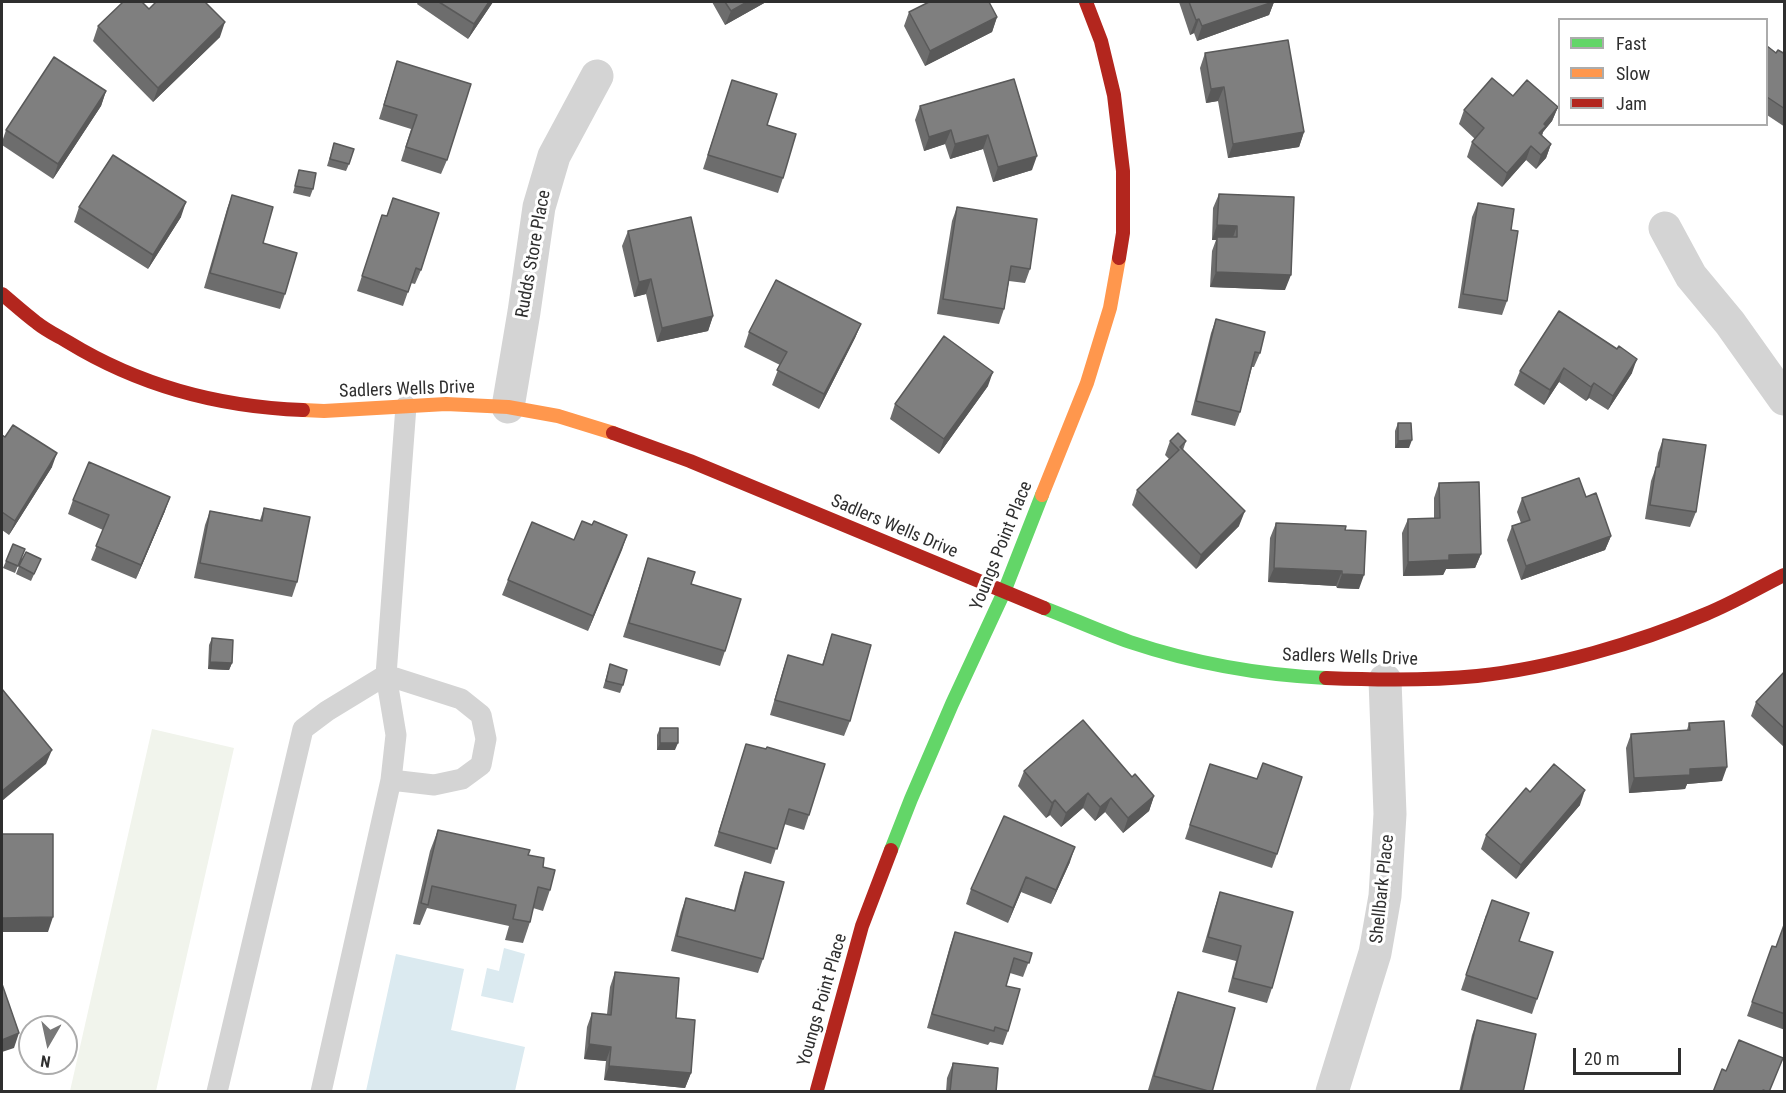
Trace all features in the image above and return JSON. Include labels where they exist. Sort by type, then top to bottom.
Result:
[{"type":"street","name":"Youngs Point Place","points":[[817,1089],[862,926],[911,799],[1004,592],[1087,383],[1110,308],[1123,233],[1123,171],[1114,95],[1101,41],[1086,2]]},
{"type":"street","name":"Rudds Store Place","points":[[508,407],[539,207],[554,156],[597,76]]},
{"type":"street","points":[[1665,228],[1691,276],[1730,323],[1785,399]]},
{"type":"street","name":"Sadlers Wells Drive","points":[[2,294],[38,324],[94,358],[143,380],[205,399],[267,409],[324,411],[446,404],[508,407],[558,416],[623,436],[690,461],[1004,592],[1131,642],[1211,664],[1290,676],[1385,680],[1477,676],[1542,666],[1626,644],[1707,614],[1785,575]]},
{"type":"street","name":"Shellbark Place","points":[[1332,1092],[1375,953],[1385,896],[1390,814],[1385,680]]},
{"type":"lane","points":[[321,1092],[391,780],[396,735],[386,675],[406,406]]},
{"type":"lane","points":[[217,1092],[303,729],[327,711],[386,675],[461,699],[481,715],[486,739],[481,765],[462,779],[434,785],[391,780]]},
{"type":"shaded area","points":[[152,729],[234,748],[156,1091],[70,1091],[74,1075],[78,1075],[78,1056]]},
{"type":"shaded area","points":[[504,948],[525,954],[513,1003],[481,996],[487,968],[499,971]]},
{"type":"shaded area","points":[[396,954],[464,969],[451,1030],[525,1047],[515,1091],[366,1091]]},
{"type":"building","points":[[123,2],[142,2],[149,9],[156,2],[205,2],[225,22],[158,88],[98,26]]},
{"type":"building","points":[[439,2],[489,2],[474,24]]},
{"type":"building","points":[[725,2],[747,2],[731,11]]},
{"type":"building","points":[[929,2],[989,2],[997,17],[930,51],[909,12]]},
{"type":"building","points":[[1189,2],[1273,2],[1202,26],[1199,19],[1196,20]]},
{"type":"building","points":[[1288,40],[1304,132],[1233,144],[1224,87],[1211,89],[1205,53]]},
{"type":"building","points":[[1768,47],[1776,53],[1778,50],[1785,54],[1785,109],[1768,98]]},
{"type":"building","points":[[54,57],[106,91],[58,164],[6,130]]},
{"type":"building","points":[[397,61],[471,84],[447,160],[406,147],[417,115],[384,105]]},
{"type":"building","points":[[1492,78],[1513,96],[1527,80],[1558,107],[1539,133],[1551,144],[1541,155],[1531,146],[1507,173],[1472,142],[1484,128],[1464,110]]},
{"type":"building","points":[[1014,79],[1037,156],[998,167],[988,135],[955,144],[951,130],[929,137],[920,106]]},
{"type":"building","points":[[732,80],[777,94],[767,125],[796,134],[783,178],[708,155]]},
{"type":"building","points":[[334,143],[354,149],[349,164],[330,159]]},
{"type":"building","points":[[113,155],[186,202],[153,255],[79,207]]},
{"type":"building","points":[[299,170],[316,173],[313,189],[295,186]]},
{"type":"building","points":[[1219,194],[1294,197],[1291,275],[1216,272],[1217,237],[1237,237],[1237,226],[1217,225]]},
{"type":"building","points":[[232,195],[273,207],[263,243],[297,253],[285,294],[210,273]]},
{"type":"building","points":[[393,198],[439,213],[421,270],[416,268],[408,292],[362,276],[382,215],[387,216]]},
{"type":"building","points":[[1478,203],[1514,209],[1511,230],[1518,231],[1507,301],[1463,294]]},
{"type":"building","points":[[957,207],[1037,219],[1030,269],[1011,266],[1004,309],[943,299]]},
{"type":"building","points":[[691,217],[713,316],[662,328],[651,279],[639,282],[628,231]]},
{"type":"building","points":[[776,280],[861,324],[824,394],[777,370],[787,352],[749,332]]},
{"type":"building","points":[[1559,311],[1617,349],[1619,346],[1637,359],[1613,396],[1594,383],[1591,387],[1564,368],[1550,390],[1520,371]]},
{"type":"building","points":[[1216,319],[1265,332],[1260,353],[1255,352],[1240,412],[1196,401]]},
{"type":"building","points":[[944,336],[993,372],[944,439],[895,404]]},
{"type":"building","points":[[1398,423],[1411,423],[1412,440],[1398,441]]},
{"type":"building","points":[[13,425],[57,453],[15,521],[2,512],[2,435],[5,437]]},
{"type":"building","points":[[1178,433],[1186,441],[1180,447],[1245,511],[1201,555],[1137,490],[1179,450],[1170,441]]},
{"type":"building","points":[[1663,439],[1706,445],[1696,512],[1650,505]]},
{"type":"building","points":[[89,462],[170,497],[141,565],[96,546],[109,515],[73,500]]},
{"type":"building","points":[[1579,478],[1586,497],[1596,493],[1611,536],[1526,566],[1512,526],[1530,520],[1522,498]]},
{"type":"building","points":[[1479,482],[1481,554],[1449,555],[1449,560],[1408,562],[1408,519],[1440,518],[1439,483]]},
{"type":"building","points":[[264,508],[310,517],[297,582],[200,563],[210,511],[262,521]]},
{"type":"building","points":[[582,521],[592,525],[594,521],[627,535],[593,616],[508,580],[532,522],[574,540]]},
{"type":"building","points":[[1276,523],[1346,526],[1345,530],[1366,531],[1364,575],[1342,574],[1342,571],[1274,568]]},
{"type":"building","points":[[13,544],[25,549],[18,566],[6,561]]},
{"type":"building","points":[[26,552],[41,559],[34,574],[19,566]]},
{"type":"building","points":[[648,558],[695,572],[691,584],[741,599],[725,651],[629,623]]},
{"type":"building","points":[[832,634],[871,645],[850,721],[775,700],[788,655],[823,665]]},
{"type":"building","points":[[212,638],[233,640],[232,663],[210,662]]},
{"type":"building","points":[[610,664],[627,670],[623,685],[606,681]]},
{"type":"building","points":[[1785,671],[1785,729],[1756,702]]},
{"type":"building","points":[[2,689],[52,750],[2,791]]},
{"type":"building","points":[[1083,720],[1132,777],[1135,774],[1154,796],[1128,818],[1111,798],[1100,807],[1088,793],[1066,813],[1055,800],[1052,803],[1024,771]]},
{"type":"building","points":[[1724,721],[1727,767],[1690,769],[1690,775],[1634,778],[1631,734],[1690,730],[1689,723]]},
{"type":"building","points":[[660,728],[678,728],[678,743],[660,743]]},
{"type":"building","points":[[746,744],[766,749],[767,747],[825,764],[809,815],[789,809],[777,849],[719,832]]},
{"type":"building","points":[[1263,763],[1302,777],[1277,854],[1190,825],[1210,764],[1257,779]]},
{"type":"building","points":[[1554,764],[1585,790],[1521,865],[1486,835],[1526,788],[1530,792]]},
{"type":"building","points":[[1004,816],[1075,847],[1056,890],[1026,877],[1013,908],[971,889]]},
{"type":"building","points":[[438,830],[530,850],[528,855],[544,858],[543,867],[555,870],[550,890],[538,887],[530,922],[513,919],[516,905],[432,886],[428,905],[421,903]]},
{"type":"building","points":[[2,834],[53,834],[53,917],[2,918]]},
{"type":"building","points":[[745,872],[784,882],[763,959],[677,936],[686,898],[735,911]]},
{"type":"building","points":[[1220,892],[1293,912],[1272,988],[1233,978],[1241,946],[1208,937]]},
{"type":"building","points":[[1492,900],[1529,913],[1519,941],[1553,952],[1537,999],[1466,975]]},
{"type":"building","points":[[1784,925],[1785,1014],[1752,1002],[1772,946],[1776,947]]},
{"type":"building","points":[[955,932],[1032,953],[1029,963],[1014,958],[1006,986],[1020,989],[1008,1031],[995,1027],[994,1031],[932,1014]]},
{"type":"building","points":[[615,972],[679,978],[676,1018],[695,1020],[691,1073],[609,1066],[611,1047],[589,1044],[592,1013],[611,1015]]},
{"type":"building","points":[[2,984],[18,1033],[2,1040]]},
{"type":"building","points":[[1178,992],[1235,1008],[1212,1092],[1154,1076]]},
{"type":"building","points":[[1477,1020],[1536,1034],[1523,1092],[1461,1092]]},
{"type":"building","points":[[1739,1040],[1783,1058],[1769,1092],[1763,1090],[1762,1092],[1713,1092],[1722,1069],[1726,1071]]},
{"type":"building","points":[[953,1063],[998,1068],[996,1092],[950,1092]]},
{"type":"traffic: fast","points":[[891,850],[952,704],[1004,592],[1042,495]]},
{"type":"traffic: fast","points":[[1044,608],[1119,638],[1202,662],[1252,671],[1326,678]]},
{"type":"traffic: slow","points":[[1042,495],[1087,383],[1110,308],[1119,258]]},
{"type":"traffic: slow","points":[[303,410],[324,411],[446,404],[508,407],[558,416],[613,433]]},
{"type":"traffic: jam","points":[[1086,2],[1101,41],[1114,95],[1123,171],[1123,233],[1119,258]]},
{"type":"traffic: jam","points":[[2,294],[49,331],[123,371],[211,399],[303,410]]},
{"type":"traffic: jam","points":[[613,433],[690,461],[1044,608]]},
{"type":"traffic: jam","points":[[1326,678],[1402,680],[1458,678],[1564,661],[1680,625],[1726,605],[1784,575]]},
{"type":"traffic: jam","points":[[817,1090],[862,926],[891,850]]}]
